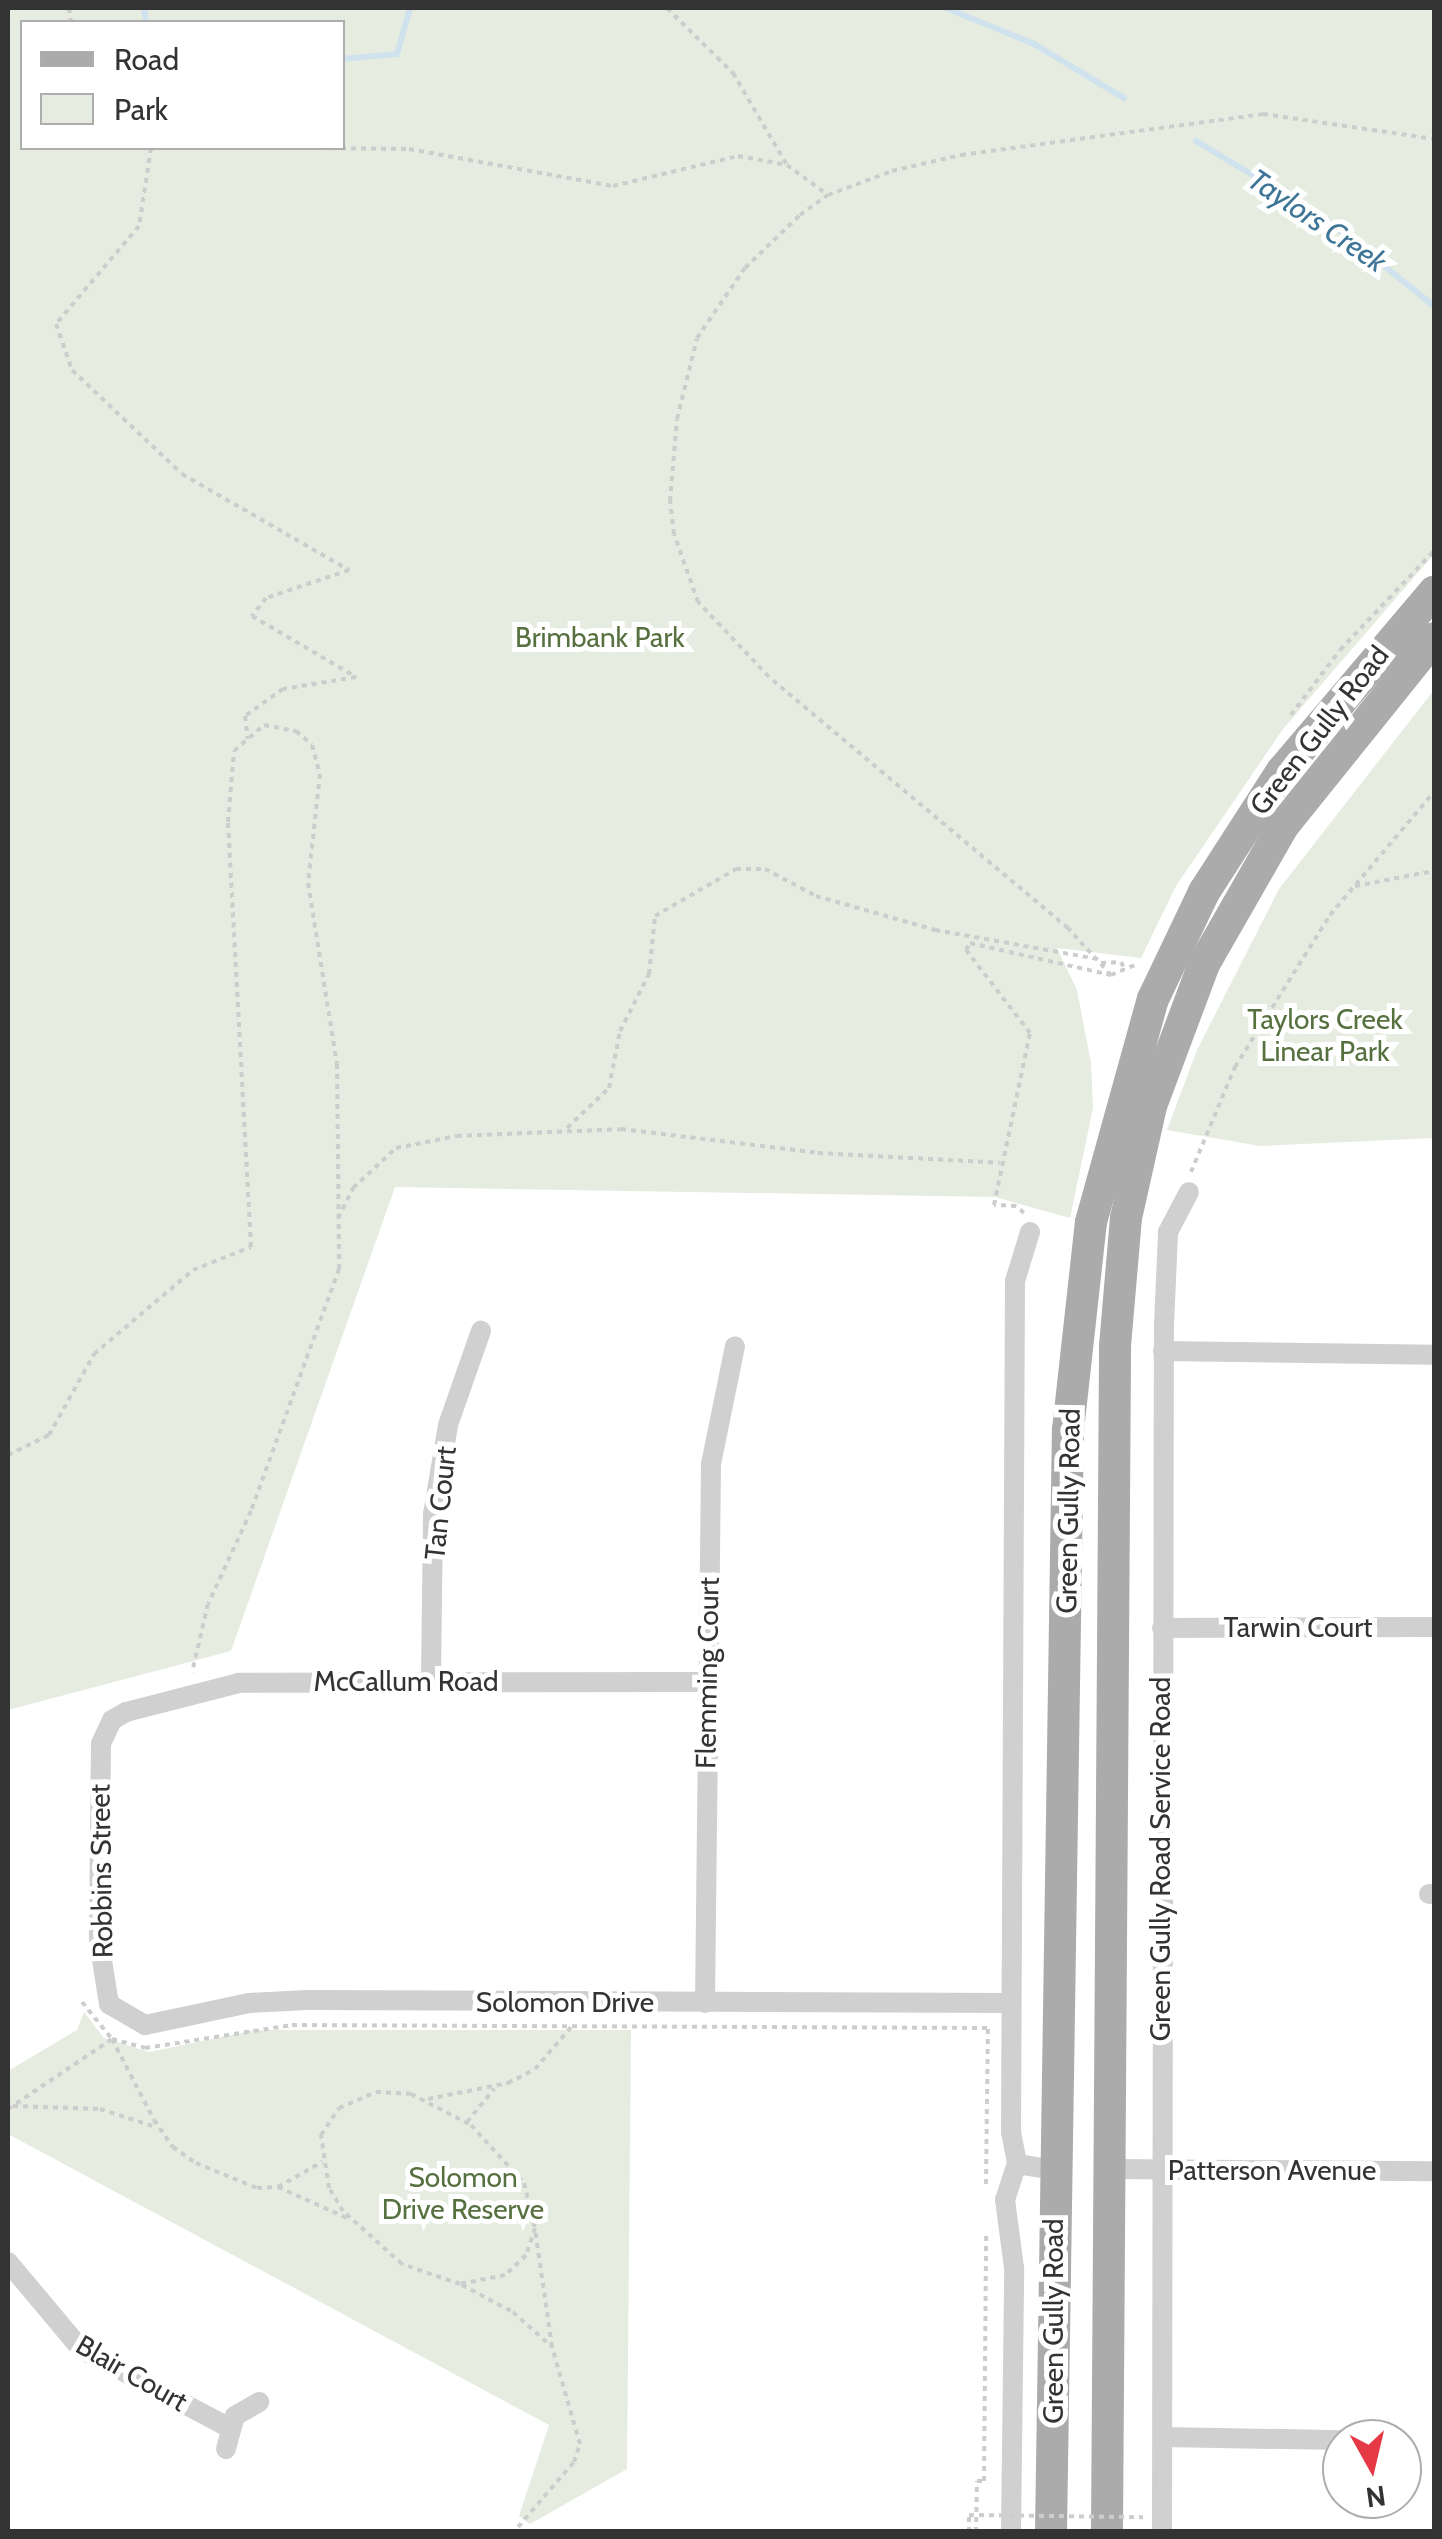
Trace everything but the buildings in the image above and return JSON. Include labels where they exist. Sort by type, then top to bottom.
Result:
[{"type":"main road","name":"Green Gully Road","points":[[1051,2532],[1054,2170],[1065,1886],[1068,1430],[1076,1312],[1106,1156],[1153,998],[1204,892],[1282,772],[1434,592]]},
{"type":"main road","name":"Green Gully Road","points":[[1107,2532],[1115,1346],[1121,1256],[1137,1165],[1174,1034],[1239,898],[1333,758],[1434,638]]},
{"type":"main road","points":[[1054,2170],[1109,2169]]},
{"type":"street","name":"Green Gully Road Service Road","points":[[1162,2532],[1158,2169],[1163,1351],[1168,1232],[1189,1192]]},
{"type":"street","points":[[1011,2532],[1014,2268],[1005,2200],[1017,2164],[1010,2132],[1015,1282],[1030,1232]]},
{"type":"street","name":"Tan Court","points":[[431,1679],[433,1514],[448,1426],[481,1331]]},
{"type":"street","name":"Flemming Court","points":[[705,2002],[705,1682],[712,1464],[736,1346]]},
{"type":"street","points":[[1163,1351],[1434,1355]]},
{"type":"street","name":"Tarwin Court","points":[[1162,1628],[1434,1628]]},
{"type":"street","name":"McCallum Road","points":[[112,1720],[186,1695],[239,1683],[431,1679],[705,1682]]},
{"type":"street","name":"Robbins Street","points":[[112,1720],[101,1744],[99,1940],[106,1996],[122,2017]]},
{"type":"street","name":"Solomon Drive","points":[[122,2017],[145,2024],[249,2004],[307,2000],[1011,2004]]},
{"type":"street","points":[[1017,2164],[1054,2170]]},
{"type":"street","name":"Patterson Avenue","points":[[1109,2169],[1434,2170]]},
{"type":"street","name":"Blair Court","points":[[8,2262],[81,2349],[228,2427]]},
{"type":"street","points":[[226,2449],[228,2427],[259,2402]]},
{"type":"street","points":[[1163,2437],[1322,2440]]},
{"type":"path","points":[[667,8],[733,73],[788,166],[828,195]]},
{"type":"path","points":[[1112,975],[769,677],[722,631],[685,575],[670,501],[677,419],[697,338],[745,268],[828,195],[960,156],[1263,114],[1434,140]]},
{"type":"path","points":[[345,148],[410,149],[613,186],[738,156],[788,166]]},
{"type":"path","points":[[151,150],[139,226],[56,324],[72,370],[182,474],[348,570],[266,598],[252,616],[356,677],[283,689],[246,716],[248,739]]},
{"type":"path","points":[[8,1455],[49,1435],[94,1354],[192,1270],[250,1247],[228,822],[234,751],[264,725],[296,731],[312,745],[320,774],[308,882],[338,1064],[339,1269],[250,1512],[208,1604],[186,1695]]},
{"type":"path","points":[[1189,1192],[1194,1158],[1235,1067],[1351,888],[1434,792]]},
{"type":"path","points":[[567,1128],[609,1088],[620,1031],[649,974],[655,916],[736,869],[765,870],[816,896],[936,930],[1121,962],[1125,970]]},
{"type":"path","points":[[1351,888],[1434,870]]},
{"type":"path","points":[[1030,1232],[1016,1206],[994,1206],[1030,1033],[966,950],[970,943],[1091,971]]},
{"type":"path","points":[[336,1223],[354,1188],[396,1148],[567,1128],[818,1154],[1000,1163]]},
{"type":"path","points":[[82,2002],[112,2039],[160,2129],[196,2163],[257,2188],[278,2186],[322,2162]]},
{"type":"path","points":[[10,2107],[112,2039],[157,2048],[282,2026],[988,2028],[986,2201]]},
{"type":"path","points":[[424,2100],[498,2086],[535,2070],[572,2026]]},
{"type":"path","points":[[467,2122],[498,2086]]},
{"type":"path","points":[[348,2218],[322,2162],[326,2121],[353,2098],[376,2092],[424,2100],[467,2122],[524,2183],[535,2228],[552,2347],[580,2444],[574,2462],[518,2527]]},
{"type":"path","points":[[10,2107],[100,2109],[160,2129]]},
{"type":"path","points":[[278,2186],[348,2218],[402,2264],[460,2284],[512,2312],[552,2347]]},
{"type":"path","points":[[976,2532],[977,2481],[984,2481],[986,2221]]},
{"type":"path","points":[[460,2284],[505,2275],[526,2255],[535,2228]]},
{"type":"path","points":[[969,2532],[969,2516],[1143,2517]]},
{"type":"green space","name":"Brimbank Park","points":[[8,8],[1434,8],[1434,554],[1283,729],[1176,886],[1141,958],[1057,948],[1077,990],[1091,1063],[1093,1108],[1070,1218],[995,1197],[395,1187],[231,1651],[8,1710]]},
{"type":"green space","name":"Taylors Creek Linear Park","points":[[1434,690],[1434,1138],[1260,1146],[1167,1130],[1197,1050],[1279,889]]},
{"type":"green space","name":"Solomon Drive Reserve","points":[[84,2012],[104,2038],[149,2052],[255,2030],[631,2030],[627,2469],[530,2524],[519,2516],[549,2425],[8,2134],[8,2071],[77,2030]]},
{"type":"waterway","name":"Taylors Creek","points":[[144,8],[146,20]]},
{"type":"waterway","name":"Taylors Creek","points":[[345,59],[397,54],[410,8]]},
{"type":"waterway","name":"Taylors Creek","points":[[946,8],[1034,44],[1124,98]]},
{"type":"waterway","name":"Taylors Creek","points":[[1196,141],[1327,220],[1434,306]]}]
